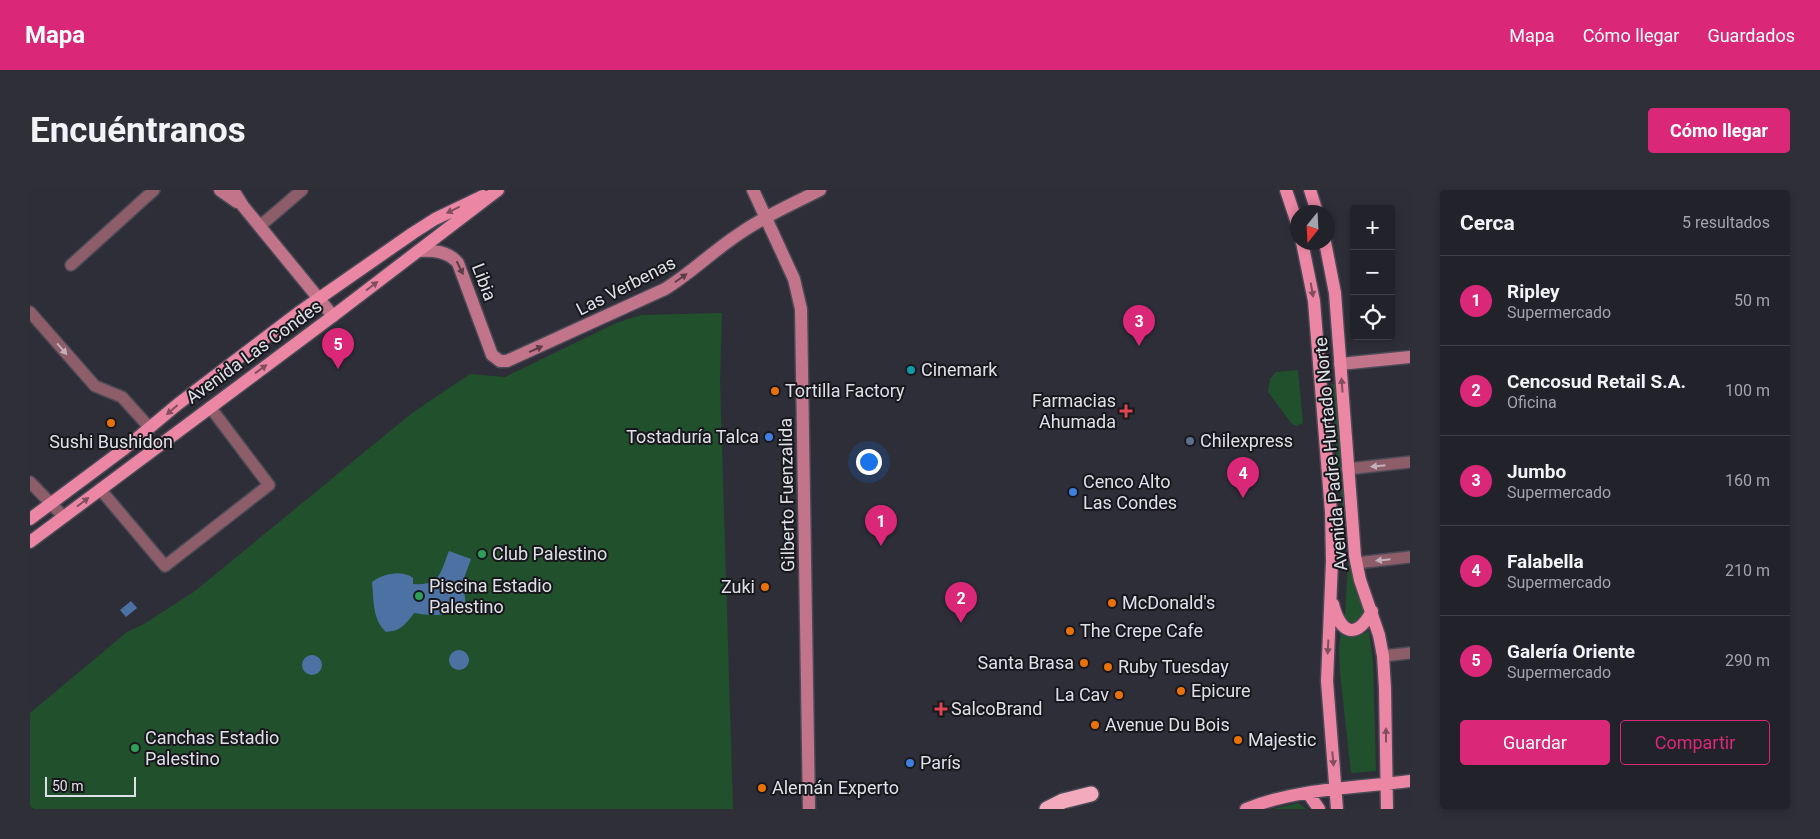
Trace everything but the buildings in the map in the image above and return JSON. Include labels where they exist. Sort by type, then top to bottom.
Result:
[{"type":"highway","points":[[1047,809],[1063,801],[1091,794]]},
{"type":"main road","name":"Avenida Las Condes","points":[[30,542],[333,316],[498,190]]},
{"type":"main road","name":"Avenida Las Condes","points":[[30,519],[124,449],[247,351],[319,298],[425,225],[498,190]]},
{"type":"main road","points":[[1286,190],[1291,205]]},
{"type":"main road","points":[[1310,190],[1315,205]]},
{"type":"main road","name":"Avenida Padre Hurtado Norte","points":[[1304,250],[1314,300],[1332,536],[1327,681],[1337,806]]},
{"type":"main road","name":"Avenida Padre Hurtado Norte","points":[[1327,250],[1333,282],[1356,563],[1379,635],[1383,656],[1386,688],[1387,809]]},
{"type":"main road","points":[[1330,594],[1339,622],[1346,629],[1354,630],[1361,626],[1372,612]]},
{"type":"main road","points":[[1246,809],[1263,803],[1308,793],[1336,789],[1386,789],[1410,781]]},
{"type":"main road","points":[[1308,793],[1318,809]]},
{"type":"street","points":[[71,265],[154,190]]},
{"type":"street","points":[[220,190],[243,206]]},
{"type":"street","points":[[233,190],[243,206],[333,316]]},
{"type":"street","points":[[260,226],[302,190]]},
{"type":"street","name":"Gilberto Fuenzalida","points":[[753,190],[794,279],[802,309],[809,809]]},
{"type":"street","name":"Las Verbenas","points":[[492,355],[500,361],[510,360],[652,296],[677,281],[739,234],[820,190]]},
{"type":"street","name":"Libia","points":[[418,251],[444,254],[454,258],[458,263],[492,355]]},
{"type":"street","points":[[30,312],[95,386],[122,397],[150,428]]},
{"type":"street","points":[[1340,364],[1410,357]]},
{"type":"street","points":[[100,489],[165,566],[269,485],[210,406]]},
{"type":"street","points":[[1347,469],[1410,462]]},
{"type":"street","points":[[30,482],[64,516]]},
{"type":"street","points":[[1356,563],[1410,557]]},
{"type":"street","points":[[1383,656],[1410,653]]},
{"type":"green space","name":"Club Palestino","points":[[722,313],[720,381],[733,809],[30,809],[30,713],[127,632],[144,624],[195,591],[412,413],[470,374],[505,377],[616,323],[641,315]]},
{"type":"green space","points":[[1298,370],[1303,423],[1297,426],[1292,424],[1268,392],[1270,379],[1276,372]]},
{"type":"green space","points":[[1332,384],[1336,384],[1352,577],[1366,614],[1355,626],[1347,623],[1345,617],[1348,564],[1347,544],[1337,462]]},
{"type":"green space","points":[[1369,631],[1373,663],[1376,771],[1351,773],[1340,673],[1339,648],[1341,632],[1355,636]]},
{"type":"green space","points":[[1298,803],[1307,809],[1273,809]]},
{"type":"water","name":"Piscina Estadio Palestino","points":[[449,551],[471,559],[463,581],[466,606],[460,610],[441,615],[414,613],[403,626],[386,632],[381,627],[376,615],[372,582],[386,575],[398,573],[413,578],[413,584],[429,583],[438,577]]},
{"type":"water","points":[[131,601],[137,608],[126,617],[120,610]]},
{"type":"water","points":[[459,650],[466,653],[469,660],[466,667],[459,670],[452,667],[449,660],[452,653]]},
{"type":"water","points":[[312,655],[319,658],[322,665],[319,672],[312,675],[305,672],[302,665],[305,658]]},
{"type":"place","name":"Jumbo","points":[[1139,346]]},
{"type":"place","name":"Galería Oriente","points":[[338,369]]},
{"type":"place","name":"Cinemark","points":[[911,370]]},
{"type":"place","name":"Tortilla Factory","points":[[775,391]]},
{"type":"place","name":"Farmacias Ahumada","points":[[1126,411]]},
{"type":"place","name":"Sushi Bushidon","points":[[111,423]]},
{"type":"place","name":"Tostaduría Talca","points":[[769,437]]},
{"type":"place","name":"Chilexpress","points":[[1190,441]]},
{"type":"place","name":"Cenco Alto Las Condes","points":[[1073,492]]},
{"type":"place","name":"Falabella","points":[[1243,498]]},
{"type":"place","name":"Ripley","points":[[881,546]]},
{"type":"place","name":"Club Palestino","points":[[482,554]]},
{"type":"place","name":"Zuki","points":[[765,587]]},
{"type":"place","name":"Piscina Estadio Palestino","points":[[419,596]]},
{"type":"place","name":"McDonald's","points":[[1112,603]]},
{"type":"place","name":"Cencosud Retail S.A.","points":[[961,623]]},
{"type":"place","name":"The Crepe Cafe","points":[[1070,631]]},
{"type":"place","name":"Santa Brasa","points":[[1084,663]]},
{"type":"place","name":"Ruby Tuesday","points":[[1108,667]]},
{"type":"place","name":"Epicure","points":[[1181,691]]},
{"type":"place","name":"La Cav","points":[[1119,695]]},
{"type":"place","name":"SalcoBrand","points":[[941,709]]},
{"type":"place","name":"Avenue Du Bois","points":[[1095,725]]},
{"type":"place","name":"Majestic","points":[[1238,740]]},
{"type":"place","name":"Canchas Estadio Palestino","points":[[135,748]]},
{"type":"place","name":"París","points":[[910,763]]},
{"type":"place","name":"Alemán Experto","points":[[762,788]]}]
